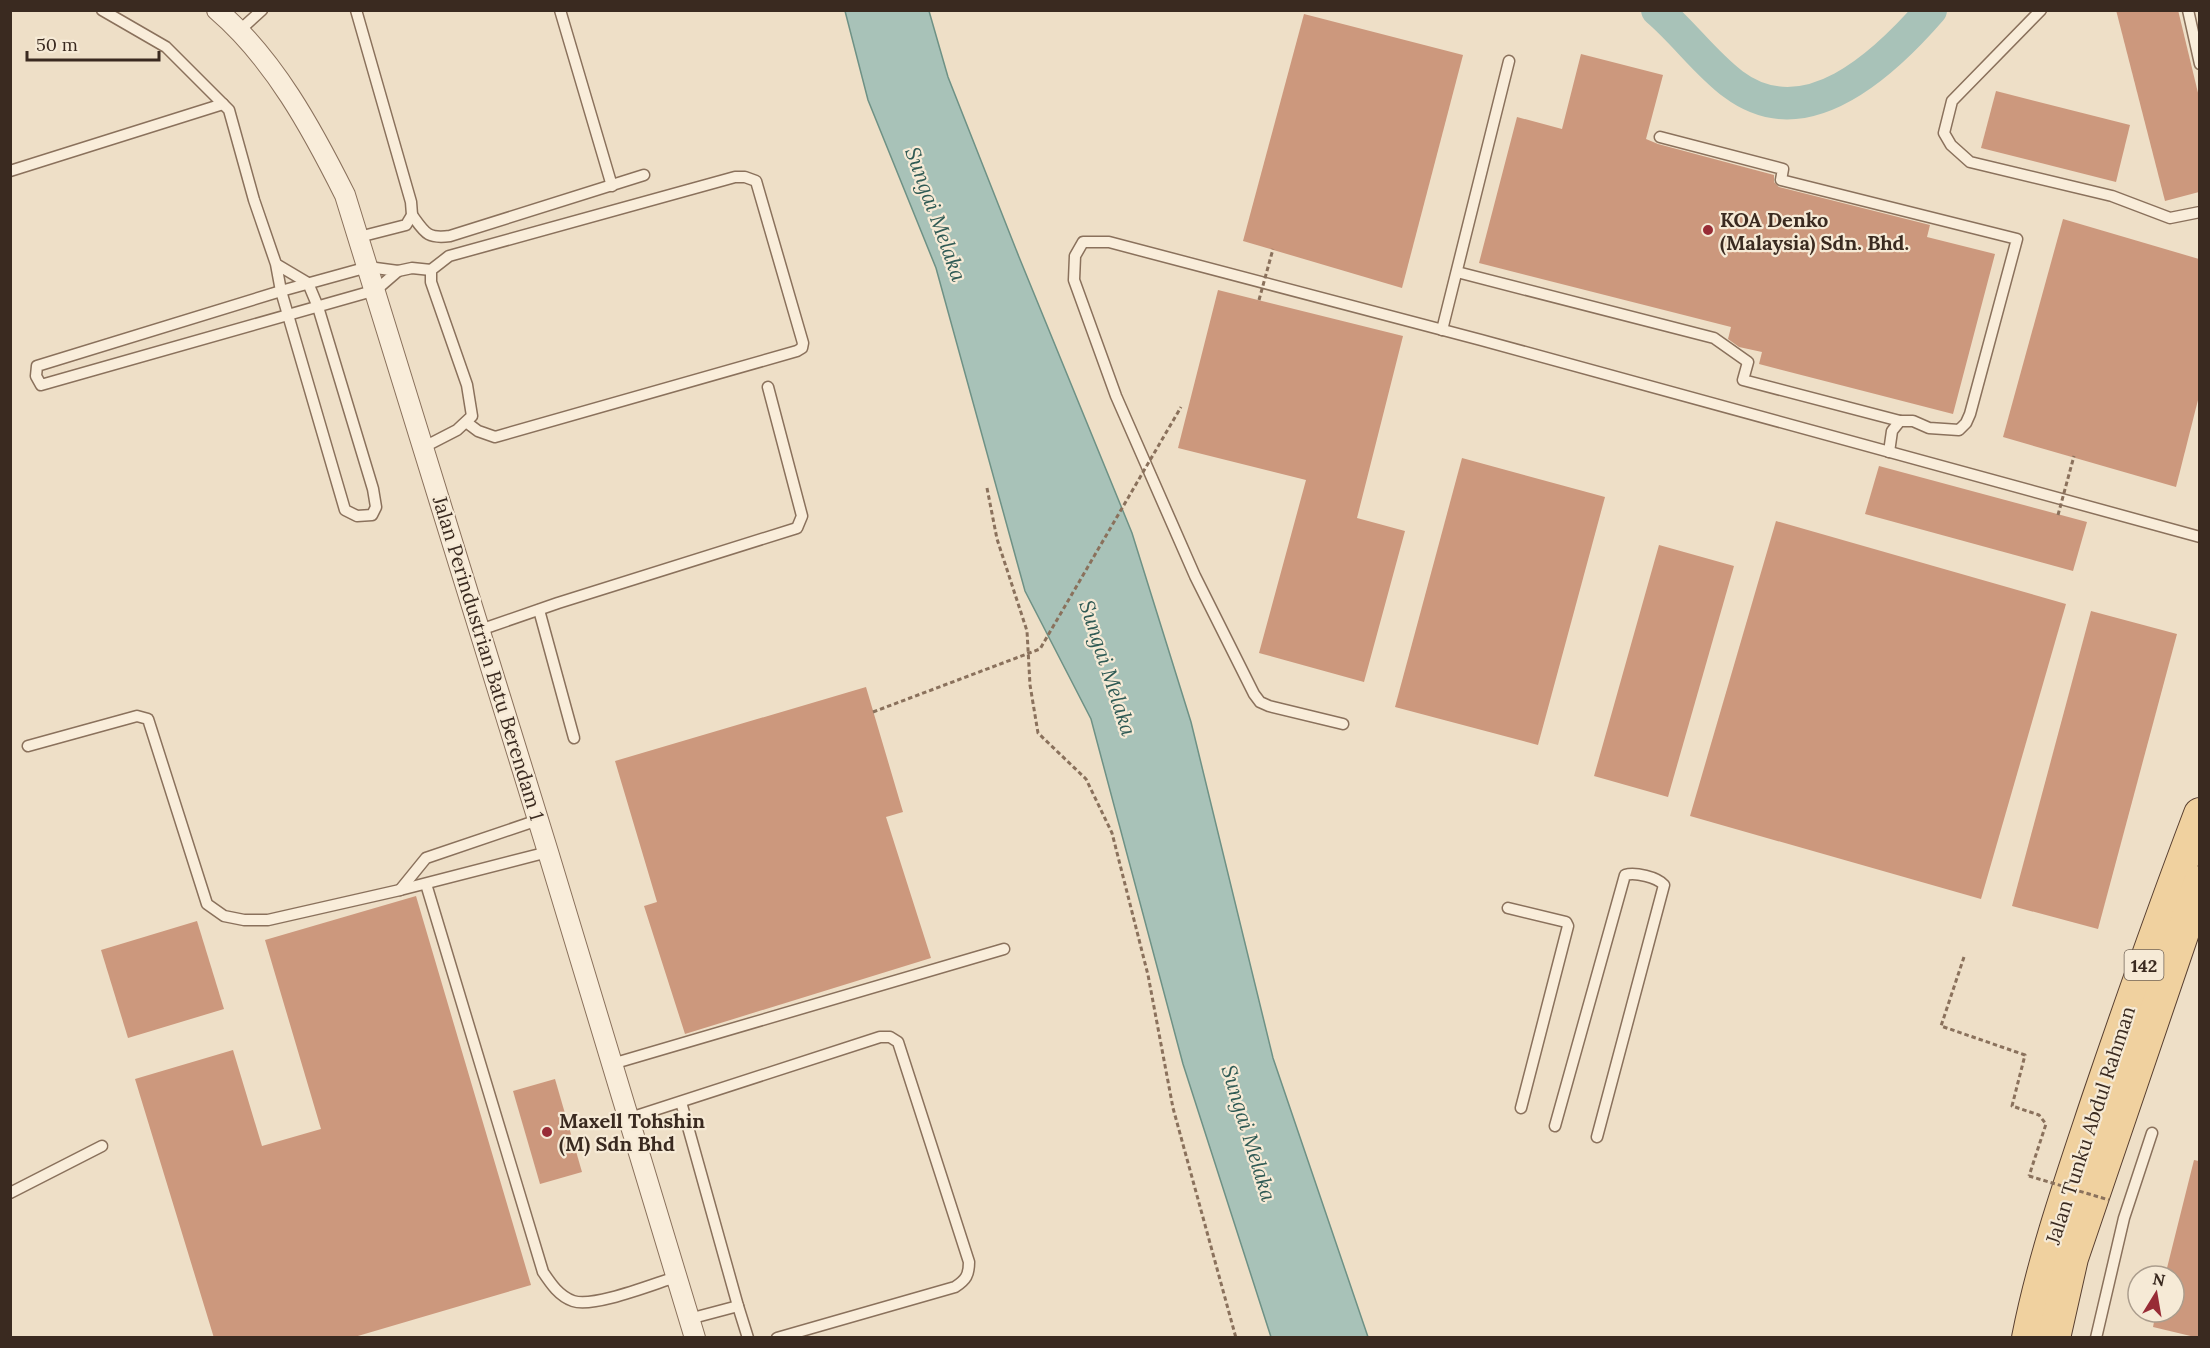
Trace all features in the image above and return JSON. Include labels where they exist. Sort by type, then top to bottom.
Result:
[{"type":"main road","name":"Jalan Tunku Abdul Rahman","points":[[2028,1338],[2039,1284],[2061,1208],[2149,949],[2199,814]]},
{"type":"main road","name":"Jalan Tunku Abdul Rahman","points":[[2054,1338],[2072,1258],[2199,882]]},
{"type":"street","name":"Jalan Perindustrian Batu Berendam 1","points":[[217,10],[240,30],[284,89],[321,147],[345,195],[630,1118],[692,1328]]},
{"type":"lane","points":[[102,10],[166,47],[229,110],[254,201],[276,264],[281,291],[345,510],[357,516],[372,515],[376,507],[373,489],[318,307],[308,283],[276,264]]},
{"type":"lane","points":[[240,30],[262,10]]},
{"type":"lane","points":[[356,10],[411,202],[412,215],[425,233],[437,237],[450,236],[644,175]]},
{"type":"lane","points":[[560,10],[612,186]]},
{"type":"lane","points":[[2041,10],[1952,101],[1944,133],[1951,145],[1970,162],[2112,196],[2170,218],[2199,212]]},
{"type":"lane","points":[[2188,10],[2199,64]]},
{"type":"lane","points":[[1442,330],[1509,61]]},
{"type":"lane","points":[[10,171],[223,104]]},
{"type":"lane","points":[[1456,272],[1714,338],[1748,362],[1743,380],[1900,421],[1913,421],[1929,428],[1959,430],[1966,423],[2017,239],[1781,180],[1783,169],[1660,137]]},
{"type":"lane","points":[[398,272],[368,267],[308,283],[37,366],[36,376],[41,386],[376,290],[398,272],[412,268],[431,270],[449,255],[735,177],[745,177],[756,181],[803,343],[802,348],[495,437],[478,431],[466,422]]},
{"type":"lane","points":[[359,237],[406,225],[412,215]]},
{"type":"lane","points":[[1343,724],[1269,706],[1260,702],[1254,694],[1200,585],[1116,396],[1074,280],[1075,256],[1083,242],[1109,242],[1442,330],[2199,537]]},
{"type":"lane","points":[[424,447],[458,430],[472,417],[467,385],[431,282],[431,270]]},
{"type":"lane","points":[[480,630],[797,528],[802,516],[768,387]]},
{"type":"lane","points":[[1889,452],[1892,431],[1900,421]]},
{"type":"lane","points":[[539,610],[574,738]]},
{"type":"lane","points":[[28,746],[137,716],[148,719],[207,904],[224,916],[268,921],[426,884],[548,852]]},
{"type":"lane","points":[[400,890],[426,858],[538,820]]},
{"type":"lane","points":[[1555,1126],[1625,875],[1630,873],[1660,880],[1664,885],[1597,1137]]},
{"type":"lane","points":[[426,884],[543,1272],[550,1284],[560,1294],[573,1301],[588,1303],[676,1277]]},
{"type":"lane","points":[[1508,908],[1566,922],[1568,926],[1521,1108]]},
{"type":"lane","points":[[612,1064],[1004,948]]},
{"type":"lane","points":[[630,1118],[880,1037],[890,1037],[898,1042],[969,1262],[969,1273],[964,1281],[955,1287],[777,1338]]},
{"type":"lane","points":[[681,1102],[748,1338]]},
{"type":"lane","points":[[2096,1338],[2124,1218],[2152,1133]]},
{"type":"lane","points":[[10,1193],[102,1146]]},
{"type":"lane","points":[[692,1328],[738,1306]]},
{"type":"path","points":[[1259,300],[1273,249]]},
{"type":"path","points":[[873,712],[1040,650],[1181,407]]},
{"type":"path","points":[[2058,515],[2074,456]]},
{"type":"path","points":[[987,488],[997,539],[1027,631],[1030,685],[1038,733],[1086,779],[1112,833],[1148,975],[1173,1108],[1236,1338]]},
{"type":"path","points":[[1964,957],[1941,1026],[2025,1055],[2012,1106],[2039,1115],[2046,1124],[2029,1176],[2109,1200]]},
{"type":"water","name":"Sungai Melaka","points":[[845,11],[929,11],[948,77],[1132,533],[1191,722],[1273,1058],[1368,1337],[1271,1337],[1183,1064],[1091,719],[1025,591],[936,268],[868,100]]},
{"type":"building","points":[[2116,10],[2178,10],[2199,97],[2199,192],[2165,201]]},
{"type":"building","points":[[1304,14],[1463,55],[1402,288],[1243,241]]},
{"type":"building","name":"KOA Denko (Malaysia) Sdn. Bhd.","points":[[1581,54],[1663,75],[1646,139],[1774,175],[1774,182],[1779,187],[1930,225],[1927,237],[1995,254],[1953,414],[1759,364],[1762,352],[1739,347],[1728,339],[1731,327],[1479,263],[1517,117],[1562,129]]},
{"type":"building","points":[[1996,91],[2130,125],[2116,182],[1981,148]]},
{"type":"building","points":[[2063,219],[2199,259],[2199,396],[2176,487],[2003,437]]},
{"type":"building","points":[[1218,290],[1403,336],[1357,518],[1405,531],[1364,682],[1259,653],[1306,480],[1178,448]]},
{"type":"building","points":[[1462,458],[1605,497],[1538,745],[1395,707]]},
{"type":"building","points":[[1879,466],[2087,522],[2073,571],[1865,514]]},
{"type":"building","points":[[1776,521],[2066,604],[1981,899],[1690,816]]},
{"type":"building","points":[[1659,545],[1734,566],[1668,797],[1594,776]]},
{"type":"building","points":[[2091,611],[2177,634],[2098,929],[2012,906]]},
{"type":"building","points":[[866,687],[903,812],[886,817],[931,958],[685,1034],[644,906],[657,902],[615,761]]},
{"type":"building","points":[[416,896],[531,1285],[351,1338],[214,1338],[135,1079],[233,1050],[262,1146],[321,1129],[265,940]]},
{"type":"building","points":[[197,921],[224,1009],[128,1038],[101,950]]},
{"type":"building","name":"Maxell Tohshin (M) Sdn Bhd","points":[[555,1079],[582,1172],[540,1184],[513,1091]]},
{"type":"building","points":[[2194,1160],[2199,1161],[2199,1338],[2153,1327],[2154,1324],[2186,1324],[2186,1264],[2168,1264]]},
{"type":"waterway","points":[[1657,10],[1733,84],[1761,99],[1788,103],[1816,99],[1842,88],[1891,52],[1931,10]]},
{"type":"place","name":"KOA Denko (Malaysia) Sdn. Bhd.","points":[[1708,230]]},
{"type":"place","name":"Maxell Tohshin (M) Sdn Bhd","points":[[547,1132]]}]
